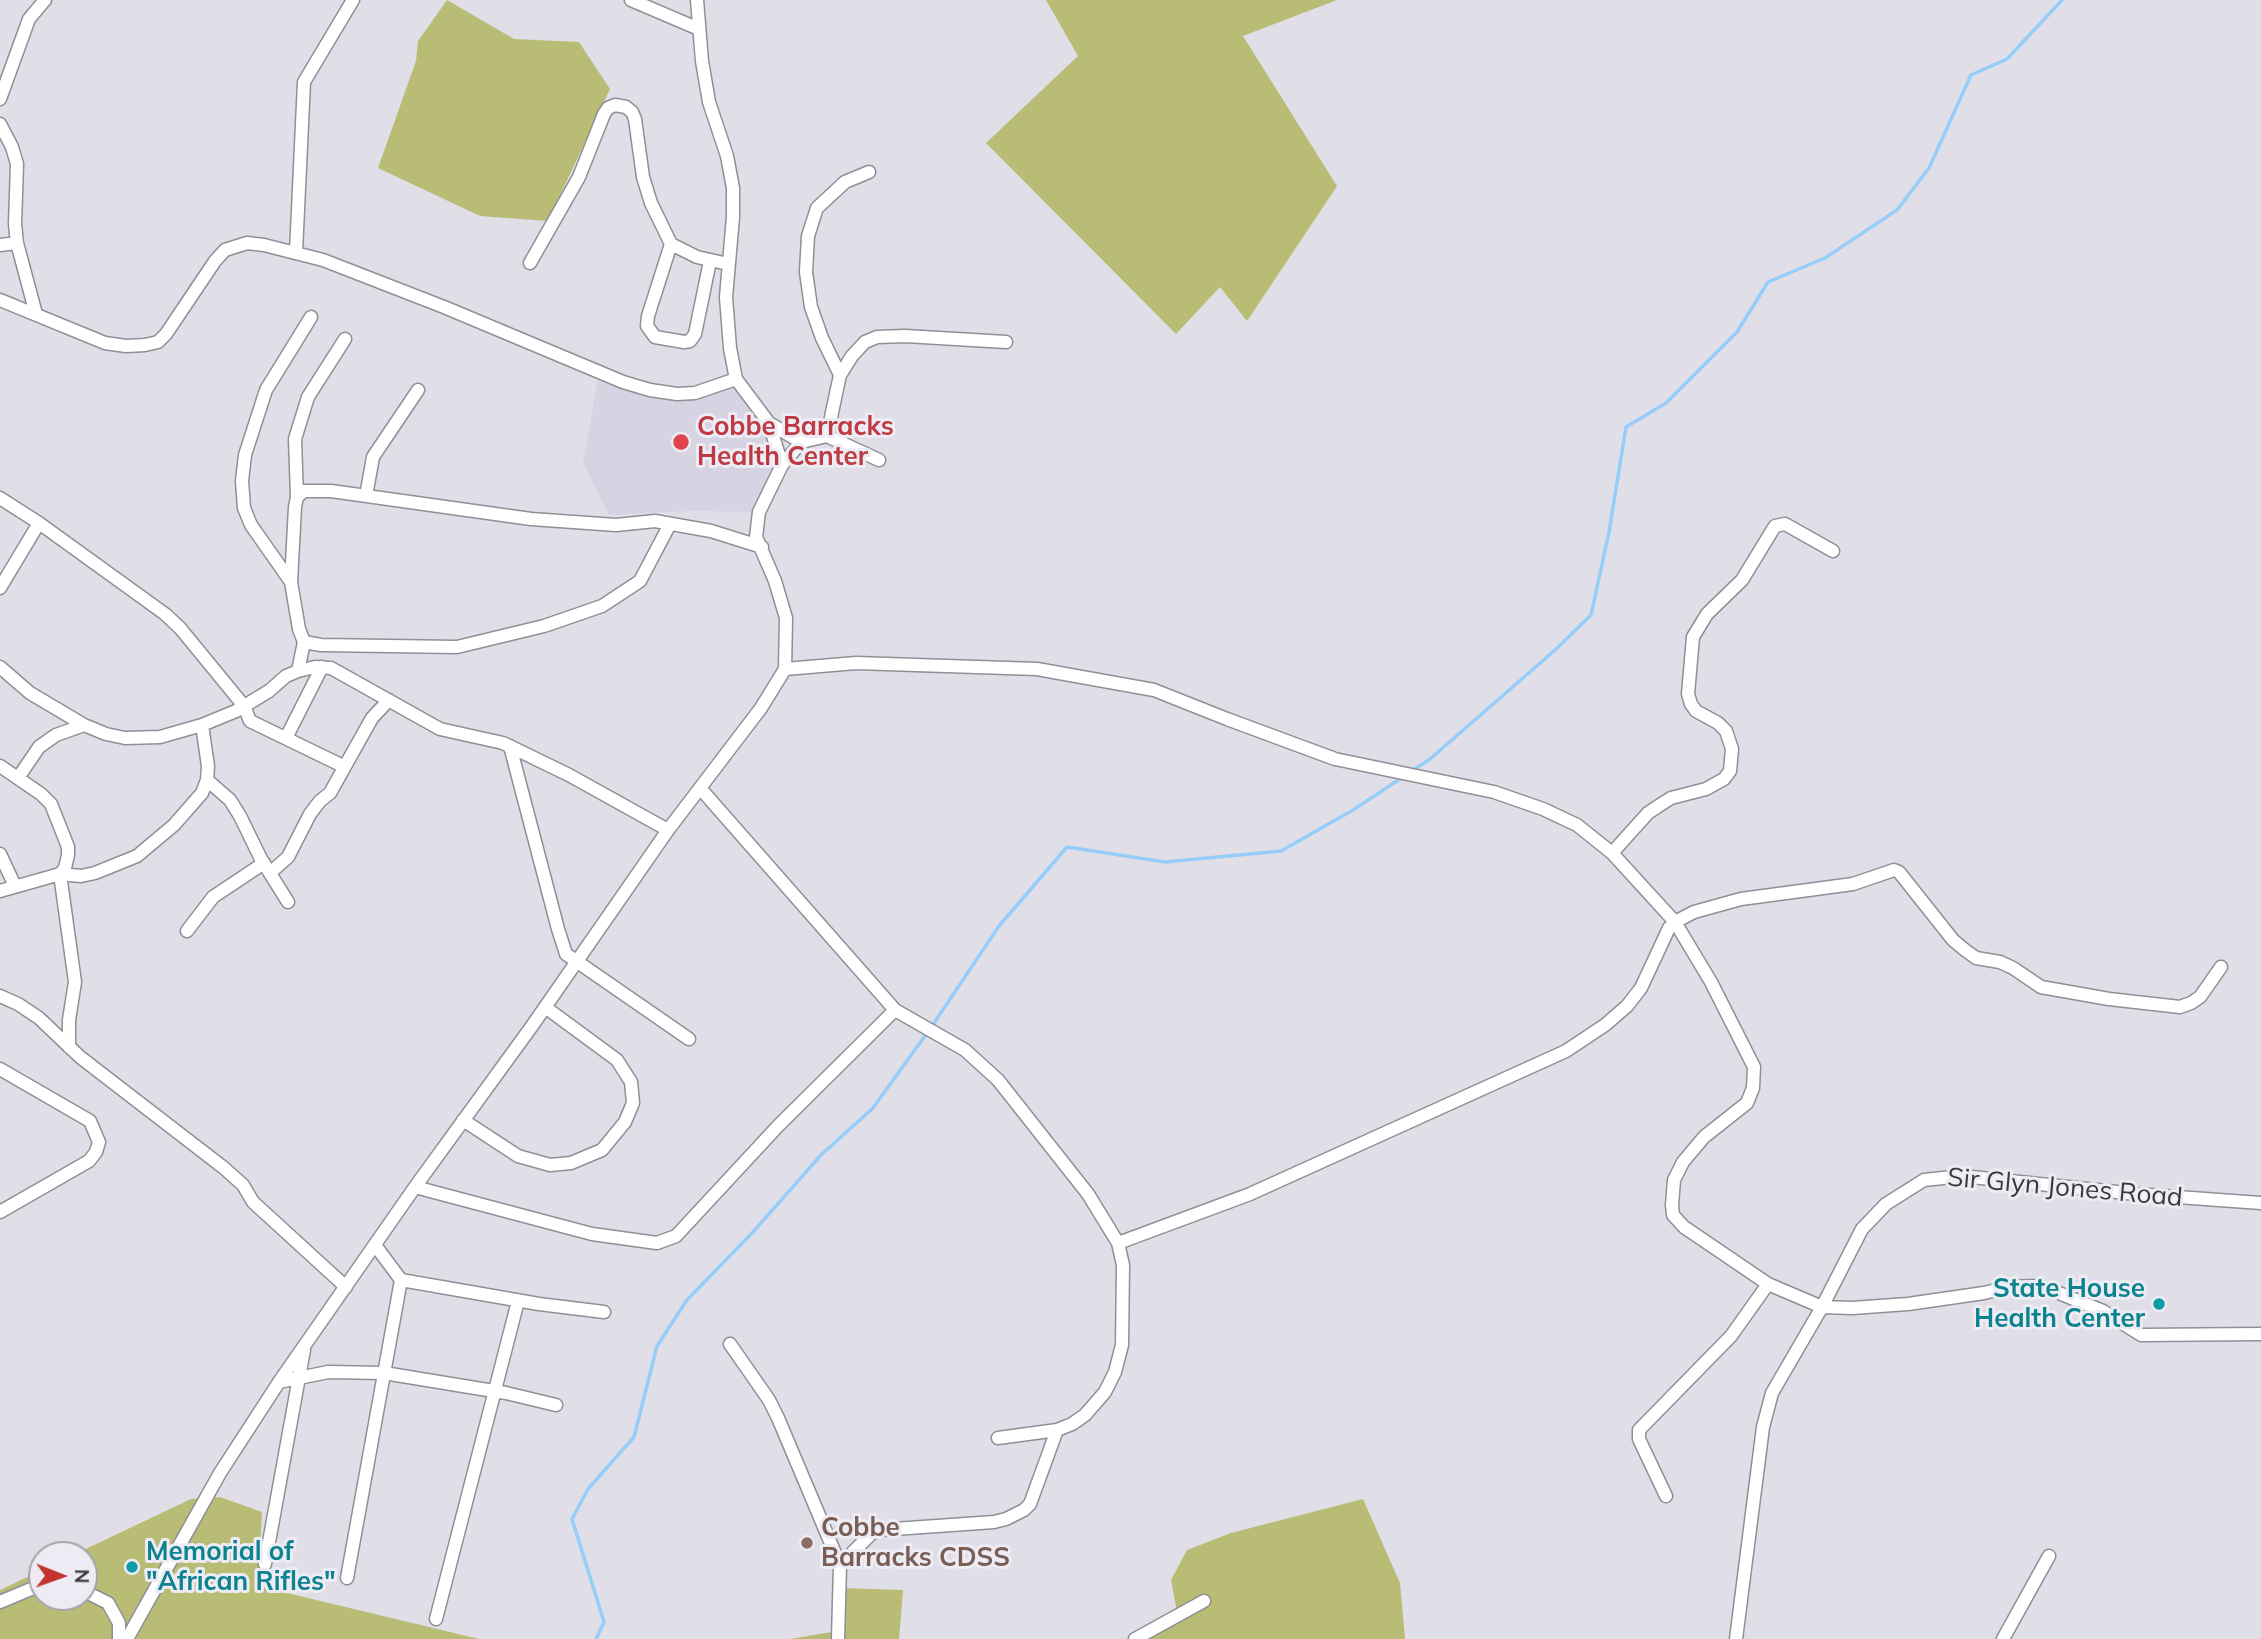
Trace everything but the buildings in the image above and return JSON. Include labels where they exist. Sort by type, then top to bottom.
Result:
[{"type":"street","points":[[0,99],[30,19],[45,0]]},
{"type":"street","points":[[296,252],[304,82],[354,0]]},
{"type":"street","points":[[631,0],[699,29]]},
{"type":"street","points":[[697,0],[709,102],[727,156],[733,188],[726,297],[730,348],[736,379],[769,423],[782,464]]},
{"type":"street","points":[[530,263],[579,177],[604,114],[608,108],[615,105],[626,107],[635,118],[643,177],[651,203],[671,244],[710,261],[728,264]]},
{"type":"street","points":[[0,124],[17,164],[17,243],[36,314]]},
{"type":"street","points":[[841,374],[822,338],[811,307],[806,272],[808,236],[817,208],[845,182],[869,172]]},
{"type":"street","points":[[0,245],[17,243]]},
{"type":"street","points":[[0,300],[105,343],[126,346],[158,342],[215,261],[225,250],[247,243],[323,260],[623,382],[650,390],[677,394],[695,393],[736,379]]},
{"type":"street","points":[[671,244],[648,316],[647,326],[655,337],[690,341],[695,334],[710,261]]},
{"type":"street","points":[[291,582],[251,525],[244,508],[242,481],[245,456],[266,390],[311,317]]},
{"type":"street","points":[[827,436],[841,374],[864,342],[877,337],[905,336],[1006,342]]},
{"type":"street","points":[[298,671],[304,642],[299,629],[291,582],[297,497],[295,439],[308,397],[345,339]]},
{"type":"street","points":[[366,496],[373,457],[418,390]]},
{"type":"street","points":[[769,423],[801,442]]},
{"type":"street","points":[[127,1639],[220,1473],[279,1382],[667,830],[761,708],[785,669],[786,618],[775,581],[756,537],[759,512],[782,464],[801,442],[827,436],[879,460]]},
{"type":"street","points":[[297,497],[304,491],[312,490],[531,519],[616,525],[654,521],[712,531],[762,547]]},
{"type":"street","points":[[0,499],[39,523],[165,614],[180,628],[244,706],[250,721],[343,766]]},
{"type":"street","points":[[0,588],[39,523]]},
{"type":"street","points":[[304,642],[457,647],[544,626],[602,606],[640,581],[670,524]]},
{"type":"street","points":[[1612,853],[1648,813],[1671,798],[1706,789],[1724,779],[1730,771],[1732,749],[1726,731],[1718,723],[1696,711],[1688,694],[1693,637],[1707,614],[1742,580],[1774,526],[1785,524],[1833,551]]},
{"type":"street","points":[[286,738],[341,645]]},
{"type":"street","points":[[785,669],[856,663],[1037,669],[1154,690],[1335,759],[1494,792],[1543,808],[1577,825],[1612,853],[1675,922],[1749,1054],[1755,1077],[1754,1088],[1747,1103],[1704,1137],[1683,1163],[1674,1180],[1673,1214],[1684,1227],[1768,1284],[1822,1307],[1908,1304],[2016,1286],[2037,1286],[2103,1311],[2141,1335],[2261,1334]]},
{"type":"street","points":[[0,667],[30,693],[85,725],[125,738],[160,737],[202,725],[244,706],[298,671],[327,667],[440,729],[510,746],[569,775],[667,830]]},
{"type":"street","points":[[187,931],[214,897],[288,857],[310,814],[330,793],[372,718],[389,700]]},
{"type":"street","points":[[18,778],[38,747],[56,735],[85,725]]},
{"type":"street","points":[[60,874],[81,877],[136,856],[174,825],[202,793],[207,780],[208,766],[202,725]]},
{"type":"street","points":[[510,746],[566,954],[689,1040]]},
{"type":"street","points":[[0,766],[51,804],[68,847],[68,860],[60,874],[0,891]]},
{"type":"street","points":[[207,780],[230,800],[288,902]]},
{"type":"street","points":[[699,788],[895,1010],[965,1050],[998,1080],[1087,1194],[1118,1243],[1123,1265],[1122,1345],[1115,1371],[1105,1392],[1085,1415],[1072,1424],[1057,1430],[998,1438]]},
{"type":"street","points":[[0,854],[15,886]]},
{"type":"street","points":[[1118,1243],[1250,1194],[1566,1051],[1605,1025],[1627,1006],[1641,988],[1675,922],[1694,912],[1741,899],[1853,884],[1894,870],[1899,872],[1952,940],[1976,958],[2000,962],[2041,987],[2109,999],[2180,1007],[2200,997],[2221,967]]},
{"type":"street","points":[[60,874],[75,982],[69,1020],[69,1047]]},
{"type":"street","points":[[0,996],[39,1018],[69,1047],[223,1168],[243,1185],[253,1202],[345,1287]]},
{"type":"street","points":[[463,1120],[518,1156],[550,1165],[571,1163],[602,1150],[625,1122],[633,1103],[631,1082],[617,1060],[545,1007]]},
{"type":"street","points":[[415,1187],[592,1234],[657,1242],[676,1236],[778,1126],[895,1010]]},
{"type":"street","points":[[0,1069],[90,1121],[99,1142],[89,1161],[0,1212]]},
{"type":"street","name":"Sir Glyn Jones Road","points":[[1736,1639],[1767,1410],[1779,1379],[1822,1307],[1862,1229],[1886,1204],[1924,1180],[1962,1176],[2136,1195],[2261,1203]]},
{"type":"street","points":[[375,1245],[401,1280],[518,1301],[604,1312]]},
{"type":"street","points":[[347,1578],[401,1280]]},
{"type":"street","points":[[1666,1496],[1639,1439],[1639,1430],[1731,1336],[1768,1284]]},
{"type":"street","points":[[436,1619],[518,1301]]},
{"type":"street","points":[[730,1344],[769,1400],[778,1418],[840,1565],[838,1639]]},
{"type":"street","points":[[265,1564],[305,1347]]},
{"type":"street","points":[[279,1382],[328,1372],[384,1373],[496,1391],[556,1405]]},
{"type":"street","points":[[840,1565],[871,1534],[880,1530],[994,1522],[1024,1510],[1030,1504],[1057,1430]]},
{"type":"street","points":[[2003,1639],[2049,1556]]},
{"type":"street","points":[[0,1602],[28,1590]]},
{"type":"street","points":[[98,1597],[108,1602],[119,1623],[119,1639]]},
{"type":"street","points":[[1135,1639],[1204,1601]]},
{"type":"shaded area","name":"Cobbe Barracks Health Center","points":[[608,376],[677,394],[736,379],[769,423],[782,465],[759,512],[692,511],[609,515],[583,462],[598,379]]},
{"type":"green space","points":[[447,0],[514,39],[579,42],[610,89],[548,221],[480,216],[378,168],[416,61],[418,41]]},
{"type":"green space","points":[[1046,0],[1337,0],[1243,36],[1337,186],[1247,321],[1220,287],[1176,334],[986,143],[1078,56]]},
{"type":"green space","points":[[220,1497],[262,1512],[258,1586],[479,1639],[0,1639],[0,1590],[28,1577],[28,1611],[98,1611],[98,1543],[191,1499]]},
{"type":"green space","points":[[1363,1499],[1400,1583],[1405,1639],[1136,1639],[1178,1617],[1171,1580],[1187,1550],[1231,1533]]},
{"type":"green space","points":[[838,1588],[903,1590],[899,1639],[790,1639],[837,1631]]},
{"type":"waterway","points":[[1413,770],[1430,759],[1554,651],[1591,615],[1609,532],[1626,427],[1666,403],[1737,332],[1768,282],[1825,258],[1897,210],[1929,168],[1971,75],[2007,59],[2062,0]]},
{"type":"waterway","points":[[932,1026],[999,926],[1067,847],[1165,862],[1281,851],[1353,810],[1403,777]]},
{"type":"waterway","points":[[596,1639],[604,1622],[572,1519],[588,1489],[634,1437],[657,1346],[687,1300],[753,1232],[821,1155],[873,1108],[927,1033]]},
{"type":"place","name":"Cobbe Barracks Health Center","points":[[681,442]]},
{"type":"place","name":"State House Health Center","points":[[2159,1304]]},
{"type":"place","name":"Cobbe Barracks CDSS","points":[[807,1543]]},
{"type":"place","name":"Memorial of \"African Rifles\"","points":[[132,1567]]}]
